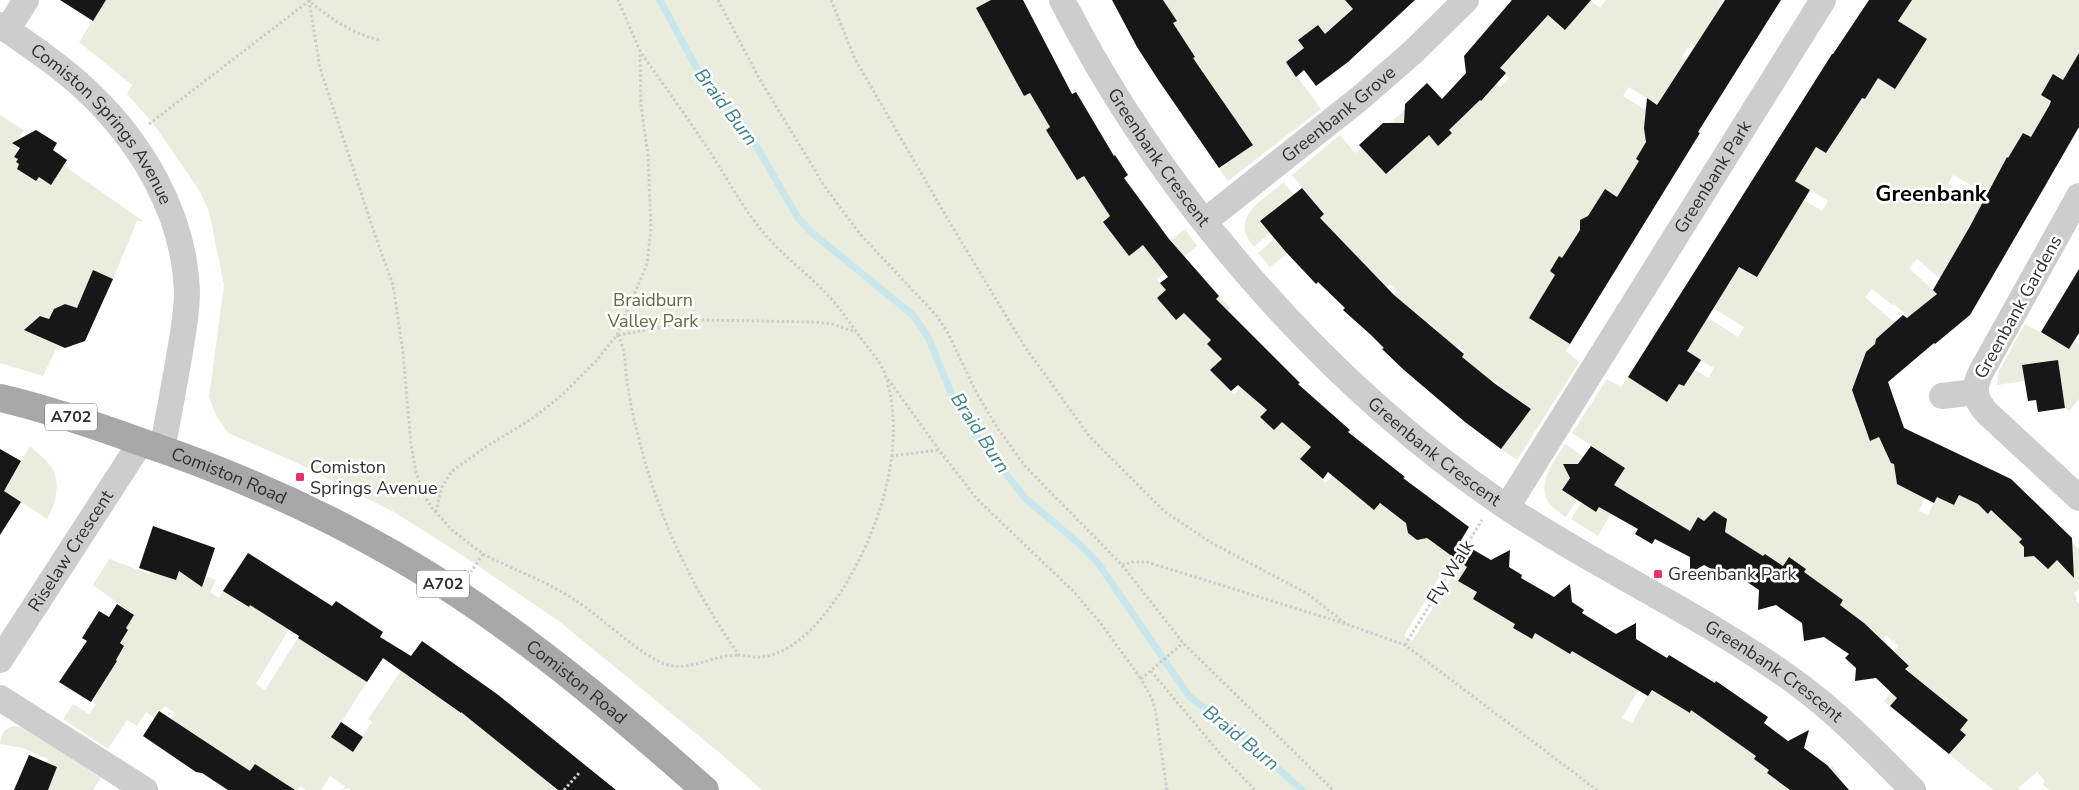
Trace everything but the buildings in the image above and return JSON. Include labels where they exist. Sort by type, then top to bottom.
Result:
[{"type":"main road","name":"Comiston Road","points":[[0,398],[53,411],[243,479],[345,527],[392,553],[456,592],[554,664],[705,790]]},
{"type":"street","points":[[4,27],[26,0]]},
{"type":"street","name":"Greenbank Crescent","points":[[1062,0],[1120,102],[1161,163],[1205,221],[1271,300],[1329,361],[1386,414],[1501,503],[1573,550],[1739,645],[1796,682],[1830,711],[1914,790]]},
{"type":"street","name":"Greenbank Grove","points":[[1205,221],[1359,99],[1413,52],[1466,0]]},
{"type":"street","name":"Greenbank Park","points":[[1501,503],[1823,0]]},
{"type":"street","name":"Comiston Springs Avenue","points":[[4,27],[72,78],[106,110],[149,167],[170,207],[184,259],[187,292],[185,324],[152,445]]},
{"type":"street","name":"Greenbank Gardens","points":[[2079,196],[1981,372],[1975,392],[1978,403],[2079,498]]},
{"type":"street","name":"Greenbank Gardens","points":[[1942,396],[1975,392]]},
{"type":"street","name":"Riselaw Crescent","points":[[0,660],[152,445]]},
{"type":"street","points":[[0,698],[145,790]]},
{"type":"path","points":[[618,0],[640,51],[706,146],[757,226],[833,300],[851,322],[886,376],[939,450],[984,506],[1075,593],[1102,625],[1141,679],[1152,699],[1155,709],[1167,790]]},
{"type":"path","points":[[718,0],[759,78],[825,187],[860,234],[937,316],[948,334],[976,392],[998,429],[1025,466],[1122,565],[1184,643],[1333,790]]},
{"type":"path","points":[[831,0],[855,59],[953,228],[1025,347],[1090,437],[1164,511],[1210,542],[1308,594],[1346,624]]},
{"type":"path","points":[[309,1],[346,26],[364,35],[381,40]]},
{"type":"path","points":[[160,116],[309,1]]},
{"type":"path","points":[[309,1],[320,68],[374,235],[393,285],[403,354],[413,461],[424,495],[436,513],[461,539],[483,554],[529,574],[564,593],[587,607],[636,646],[666,664],[686,666],[722,656],[739,654],[762,657],[778,652],[796,642],[817,625],[827,613],[855,567],[868,536],[881,501],[891,456],[893,423],[886,376]]},
{"type":"path","points":[[436,513],[441,489],[451,472],[530,420],[564,393],[595,362],[617,335],[642,278],[650,252],[649,164],[641,105],[640,51]]},
{"type":"path","points":[[617,335],[677,322],[708,320],[814,322],[832,324],[856,332]]},
{"type":"path","points":[[617,335],[622,343],[629,396],[637,434],[659,507],[688,573],[739,654]]},
{"type":"path","points":[[891,456],[939,450]]},
{"type":"path","name":"Fly Walk","points":[[1405,645],[1501,503]]},
{"type":"path","points":[[456,592],[483,554]]},
{"type":"path","points":[[1122,565],[1132,562],[1147,562],[1346,624],[1405,645],[1597,790]]},
{"type":"path","points":[[1141,679],[1184,643]]},
{"type":"path","points":[[1151,672],[1223,757],[1255,790]]},
{"type":"path","points":[[564,790],[578,773]]},
{"type":"green space","name":"Braidburn Valley Park","points":[[106,0],[991,0],[1041,87],[1050,127],[1046,130],[1054,144],[1060,142],[1067,164],[1077,180],[1084,176],[1117,210],[1103,222],[1129,256],[1143,245],[1152,255],[1185,229],[1197,246],[1157,279],[1166,290],[1157,298],[1176,320],[1185,312],[1192,320],[1219,296],[1231,308],[1205,333],[1211,340],[1207,344],[1222,359],[1211,370],[1234,394],[1245,383],[1256,394],[1255,400],[1264,408],[1268,405],[1270,407],[1260,417],[1274,430],[1284,420],[1311,447],[1300,459],[1326,483],[1337,470],[1389,511],[1410,484],[1408,533],[1417,540],[1424,536],[1435,545],[1441,538],[1452,556],[1404,636],[1412,641],[1470,548],[1476,552],[1458,581],[1477,592],[1529,588],[1532,584],[1538,588],[1513,628],[1531,639],[1535,633],[1564,642],[1561,648],[1570,654],[1590,621],[1594,621],[1602,625],[1586,652],[1600,668],[1627,684],[1640,662],[1648,667],[1657,652],[1660,653],[1622,718],[1632,723],[1651,689],[1690,712],[1712,678],[1716,681],[1703,699],[1772,734],[1754,758],[1769,770],[1767,773],[1780,782],[1825,772],[1832,766],[1839,774],[1814,790],[762,790],[560,622],[462,555],[394,512],[295,462],[228,433],[216,415],[209,397],[224,285],[209,211],[199,190],[155,126],[127,94],[132,85],[79,42]]},
{"type":"green space","points":[[1155,0],[1345,0],[1353,9],[1337,23],[1350,38],[1347,63],[1318,25],[1298,40],[1304,48],[1286,62],[1321,109],[1228,181],[1219,169],[1253,145],[1230,113],[1197,136],[1191,128],[1225,104],[1197,63],[1162,86],[1158,80],[1194,57],[1173,23],[1177,21]]},
{"type":"green space","points":[[1571,0],[1590,0],[1600,8],[1606,0],[1723,0],[1719,6],[1729,13],[1719,28],[1750,49],[1749,51],[1734,41],[1729,48],[1704,33],[1695,46],[1691,43],[1682,57],[1696,66],[1695,69],[1726,88],[1724,91],[1710,82],[1687,81],[1677,74],[1660,100],[1670,109],[1701,128],[1698,132],[1646,122],[1644,131],[1654,137],[1636,159],[1639,161],[1619,193],[1650,213],[1647,217],[1605,189],[1589,217],[1581,220],[1588,244],[1576,236],[1562,258],[1559,256],[1550,271],[1564,281],[1549,286],[1529,318],[1570,344],[1566,351],[1579,362],[1517,460],[1501,449],[1531,409],[1495,382],[1465,422],[1457,363],[1465,352],[1457,345],[1449,356],[1438,347],[1412,377],[1408,374],[1410,371],[1404,365],[1436,329],[1427,321],[1425,323],[1363,326],[1397,292],[1390,284],[1386,288],[1363,265],[1332,296],[1327,290],[1351,252],[1325,224],[1270,267],[1258,253],[1274,239],[1285,251],[1324,214],[1317,206],[1312,210],[1314,202],[1292,175],[1340,135],[1355,153],[1362,148],[1386,174],[1413,149],[1390,123],[1405,110],[1438,145],[1452,133],[1443,123],[1455,95],[1450,90],[1496,83],[1501,87],[1509,78],[1477,48],[1480,44],[1476,40],[1478,38],[1506,62],[1535,30],[1508,5],[1532,2],[1565,30],[1582,10]],"holes":[[[1629,87],[1650,100],[1644,109],[1623,96]]]},
{"type":"green space","points":[[1912,0],[2079,0],[2079,53],[2063,79],[2053,74],[2041,95],[2051,101],[2048,106],[2079,123],[2025,150],[2056,167],[2054,170],[2040,162],[2014,162],[2007,157],[2001,168],[2008,172],[1987,194],[1953,175],[1948,184],[1990,209],[1983,221],[1974,217],[1968,227],[1976,232],[1975,235],[2006,253],[2004,256],[1990,248],[1966,251],[1958,247],[1951,258],[1949,281],[1979,299],[1974,308],[1917,259],[1909,268],[1937,294],[1911,315],[1935,344],[1932,346],[1909,317],[1893,303],[1892,305],[1872,289],[1865,297],[1897,325],[1896,375],[1893,379],[1861,367],[1879,390],[1855,399],[1868,435],[1902,423],[1901,468],[1896,479],[1897,484],[1902,487],[1906,484],[1926,494],[1919,511],[1928,515],[1940,490],[1954,505],[1959,495],[1976,503],[1992,469],[2000,473],[1979,505],[1991,510],[2017,534],[2042,507],[2044,509],[2019,542],[2029,557],[2034,556],[2048,569],[2072,543],[2079,549],[2079,588],[2074,594],[2079,604],[2079,790],[2049,790],[2043,784],[2045,781],[2037,772],[2018,788],[2020,790],[1993,790],[1949,754],[1965,735],[1906,686],[1890,706],[1884,701],[1891,692],[1887,689],[1909,666],[1894,651],[1898,646],[1886,635],[1881,640],[1843,642],[1839,647],[1836,645],[1855,617],[1840,605],[1843,600],[1829,590],[1824,595],[1785,601],[1806,569],[1789,557],[1783,566],[1765,554],[1763,556],[1754,551],[1737,576],[1735,575],[1724,554],[1734,537],[1725,532],[1727,519],[1714,511],[1704,521],[1698,517],[1689,532],[1680,535],[1672,548],[1665,544],[1674,528],[1651,509],[1652,507],[1626,492],[1598,536],[1571,519],[1581,503],[1596,512],[1625,468],[1572,433],[1607,379],[1621,387],[1628,377],[1667,402],[1673,393],[1664,387],[1670,378],[1684,386],[1692,374],[1690,367],[1709,378],[1714,368],[1686,351],[1706,320],[1675,301],[1677,298],[1738,337],[1744,327],[1713,308],[1733,277],[1703,258],[1710,248],[1757,277],[1731,213],[1771,237],[1794,200],[1755,175],[1757,172],[1822,211],[1828,201],[1795,181],[1816,147],[1827,153],[1848,119],[1842,105],[1853,112],[1862,98],[1865,99],[1875,80],[1832,54],[1834,50],[1876,77],[1889,33],[1858,14],[1860,11],[1922,48],[1927,39],[1898,21]]},
{"type":"green space","points":[[0,115],[24,130],[15,144],[20,148],[14,156],[18,159],[16,162],[19,164],[17,169],[36,181],[39,177],[51,184],[63,165],[143,221],[137,221],[113,279],[93,270],[77,308],[65,304],[49,319],[40,315],[37,321],[32,322],[32,333],[58,345],[43,376],[0,363]]},
{"type":"green space","points":[[1284,182],[1293,194],[1260,221],[1270,233],[1254,247],[1247,236],[1245,227],[1247,218],[1251,210],[1258,203]]},
{"type":"green space","points":[[2025,324],[2069,348],[2074,341],[2079,344],[2079,399],[2069,411],[2065,408],[2058,360],[2023,365],[2024,381],[1997,385],[1999,371]]},
{"type":"green space","points":[[1565,444],[1584,457],[1579,464],[1567,471],[1570,478],[1562,490],[1577,500],[1566,517],[1555,509],[1545,492],[1545,483],[1552,464]]},
{"type":"green space","points":[[30,446],[48,462],[56,478],[55,500],[47,519],[8,493],[1,503],[0,483],[7,486]]},
{"type":"green space","points":[[109,559],[149,574],[154,563],[165,576],[175,580],[180,567],[216,580],[218,577],[210,592],[219,598],[228,583],[232,597],[248,607],[256,595],[303,606],[256,684],[265,690],[298,638],[367,682],[332,737],[354,751],[372,722],[368,719],[401,671],[460,713],[476,691],[484,696],[489,688],[492,690],[476,711],[558,766],[546,781],[556,790],[351,790],[348,788],[343,790],[345,786],[330,776],[321,790],[306,790],[300,786],[298,790],[226,790],[212,779],[223,763],[213,756],[218,749],[171,719],[175,713],[165,706],[155,718],[146,712],[137,726],[127,720],[108,749],[63,719],[73,704],[89,714],[96,704],[85,697],[92,685],[103,683],[124,647],[120,643],[128,630],[109,617],[128,624],[134,615],[93,585]]},
{"type":"green space","points":[[13,726],[22,727],[101,778],[93,790],[48,790],[57,767],[47,763],[48,759],[23,748],[0,744],[3,732]]},
{"type":"waterway","name":"Braid Burn","points":[[660,0],[696,67],[746,128],[798,218],[811,232],[913,315],[928,337],[952,395],[975,434],[1026,499],[1076,541],[1098,563],[1189,696],[1240,732],[1303,790]]},
{"type":"place","name":"Comiston Springs Avenue","points":[[300,477]]},
{"type":"place","name":"Greenbank Park","points":[[1658,574]]},
{"type":"district","name":"Greenbank","points":[[1931,194]]}]
